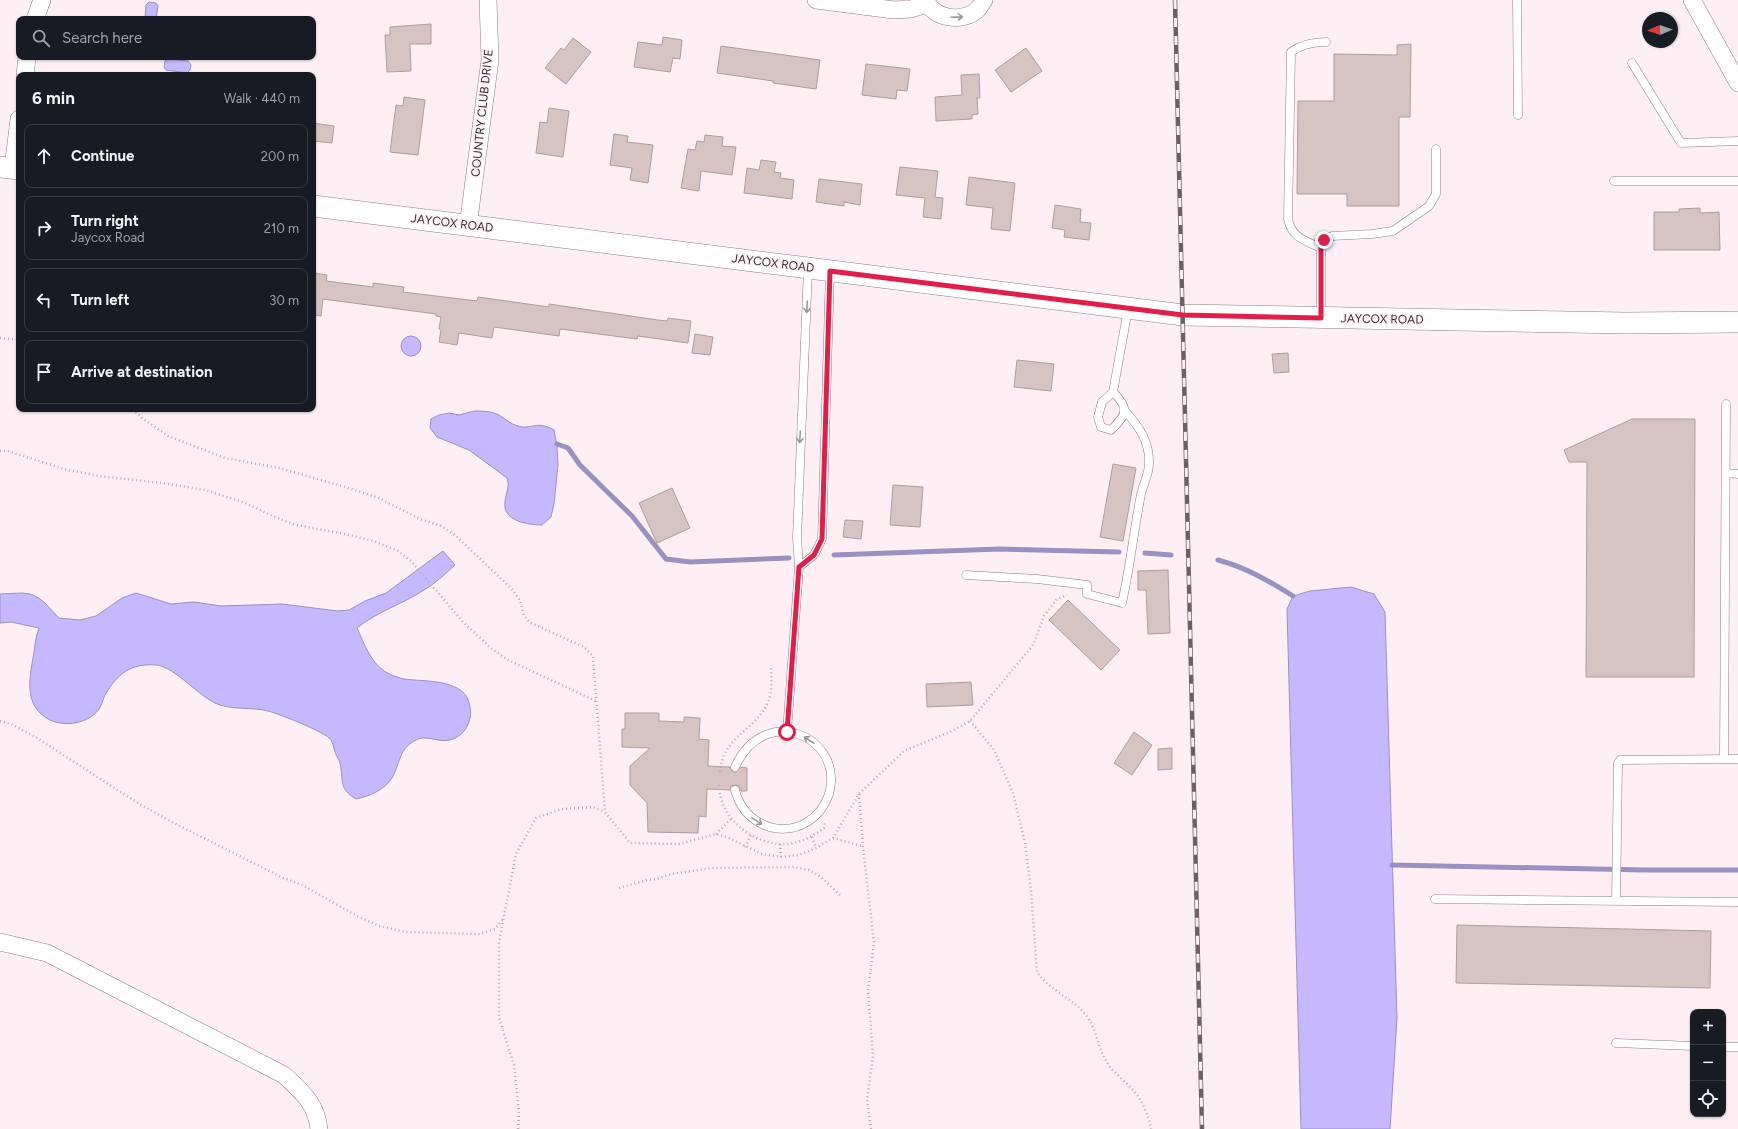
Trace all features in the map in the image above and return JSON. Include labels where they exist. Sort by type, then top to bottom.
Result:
[{"type":"street","points":[[36,16],[42,0]]},
{"type":"street","name":"COUNTRY CLUB DRIVE","points":[[468,226],[490,60],[488,0]]},
{"type":"street","points":[[816,0],[894,10],[911,9],[926,2],[942,16],[960,18],[976,10],[984,0]]},
{"type":"street","points":[[1692,0],[1738,82]]},
{"type":"street","points":[[25,72],[27,60]]},
{"type":"street","points":[[11,168],[16,137]]},
{"type":"street","name":"JAYCOX ROAD","points":[[316,206],[1183,315],[1626,322],[1738,322]]},
{"type":"street","points":[[0,942],[47,953],[284,1075],[308,1099],[317,1116],[319,1129]]},
{"type":"lane","points":[[1517,0],[1518,115]]},
{"type":"lane","points":[[1321,248],[1295,235],[1290,228],[1288,219],[1291,52],[1304,44],[1326,42]]},
{"type":"lane","points":[[1632,63],[1681,143],[1738,141]]},
{"type":"lane","points":[[1321,318],[1321,248],[1324,240],[1332,236],[1372,234],[1393,231],[1429,206],[1436,194],[1436,149]]},
{"type":"lane","points":[[1614,181],[1738,180]]},
{"type":"lane","points":[[787,732],[799,567],[797,538],[808,268]]},
{"type":"lane","points":[[799,567],[814,555],[822,539],[830,271]]},
{"type":"lane","points":[[1113,392],[1123,403],[1124,410],[1123,418],[1111,430],[1101,427],[1098,417],[1102,402],[1113,392],[1128,309]]},
{"type":"lane","points":[[1724,759],[1726,404]]},
{"type":"lane","points":[[966,574],[1037,579],[1088,585],[1087,594],[1122,603],[1130,567],[1141,493],[1150,465],[1146,443],[1138,424],[1124,410]]},
{"type":"lane","points":[[1726,473],[1738,474]]},
{"type":"lane","points":[[735,767],[742,754],[754,741],[770,733],[787,732],[801,735],[813,743],[820,750],[827,762],[831,776],[827,800],[819,812],[799,826],[785,829],[771,828],[759,823],[748,815],[740,804],[735,790]]},
{"type":"lane","points":[[1616,901],[1618,763],[1620,760],[1738,760]]},
{"type":"lane","points":[[1435,899],[1738,902]]},
{"type":"lane","points":[[1616,1043],[1690,1046]]},
{"type":"lane","points":[[1726,1047],[1738,1047]]},
{"type":"path","points":[[0,338],[16,340]]},
{"type":"path","points":[[136,412],[168,436],[218,456],[278,468],[379,498],[420,519],[441,526],[455,535],[510,587],[520,600],[524,616],[531,623],[584,648],[593,656],[604,812]]},
{"type":"path","points":[[0,451],[8,451],[67,470],[98,476],[162,483],[205,490],[243,502],[275,518],[296,525],[374,541],[398,551],[411,561],[463,622],[492,649],[508,660],[596,701]]},
{"type":"path","points":[[716,834],[727,837],[762,854],[781,857],[799,855],[816,848],[833,838],[859,794],[904,751],[952,731],[970,721],[1033,645],[1044,616],[1057,599],[1070,594]]},
{"type":"path","points":[[720,772],[724,753],[733,740],[762,713],[769,701],[771,665]]},
{"type":"path","points":[[0,721],[11,724],[37,738],[141,805],[174,823],[281,877],[302,885],[357,916],[379,926],[405,932],[479,934],[495,929],[504,918]]},
{"type":"path","points":[[970,721],[994,750],[1013,793],[1026,843],[1037,972],[1042,980],[1053,990],[1076,1005],[1086,1014],[1092,1025],[1098,1046],[1105,1060],[1135,1092],[1145,1110],[1151,1129]]},
{"type":"path","points":[[859,794],[863,846],[874,943],[868,990],[873,1056],[867,1100],[871,1129]]},
{"type":"path","points":[[518,1129],[519,1113],[514,1065],[499,1018],[499,942],[516,854],[536,818],[562,809],[593,807],[604,812],[630,843],[679,844],[716,834],[731,819]]},
{"type":"path","points":[[745,847],[751,835]]},
{"type":"path","points":[[812,837],[816,848]]},
{"type":"path","points":[[833,838],[863,846]]},
{"type":"path","points":[[780,844],[781,857]]},
{"type":"path","points":[[619,888],[671,874],[712,868],[794,867],[809,870],[821,877],[840,895]]},
{"type":"shaded area","points":[[149,2],[156,3],[158,6],[156,16],[145,16],[146,5]]},
{"type":"shaded area","points":[[165,61],[188,61],[191,65],[190,70],[188,72],[180,72],[166,70],[164,67]]},
{"type":"shaded area","points":[[411,336],[418,339],[421,346],[418,353],[411,356],[404,353],[401,346],[404,339]]},
{"type":"shaded area","points":[[474,411],[496,414],[518,426],[527,427],[539,425],[554,430],[558,465],[554,504],[551,517],[542,525],[523,523],[512,518],[505,508],[508,487],[507,478],[469,450],[437,437],[430,428],[431,419],[439,415],[449,413],[459,415]]},
{"type":"shaded area","points":[[443,551],[455,565],[444,575],[416,595],[373,617],[357,628],[371,657],[384,671],[404,679],[444,683],[461,691],[467,698],[470,707],[471,714],[469,722],[463,732],[453,739],[444,741],[422,738],[412,743],[403,751],[392,778],[385,786],[376,792],[356,799],[344,788],[340,762],[335,753],[332,741],[327,737],[302,724],[268,711],[220,705],[204,696],[180,677],[164,667],[147,665],[132,668],[126,671],[115,681],[105,695],[99,709],[83,721],[69,724],[50,720],[41,714],[35,707],[30,690],[31,671],[39,628],[11,622],[0,623],[0,594],[22,593],[37,597],[44,602],[59,618],[80,620],[96,616],[122,598],[136,593],[171,604],[194,602],[221,606],[282,604],[338,611],[349,610],[365,601],[386,593]]},
{"type":"shaded area","points":[[1351,587],[1374,594],[1385,612],[1397,1018],[1390,1129],[1301,1129],[1287,609],[1293,596],[1310,591]]},
{"type":"building","points":[[431,24],[431,44],[410,44],[411,71],[387,72],[385,35],[390,35],[390,27]]},
{"type":"building","points":[[663,37],[682,40],[680,59],[673,58],[670,72],[634,67],[638,42],[662,45]]},
{"type":"building","points":[[573,38],[591,52],[566,84],[545,68],[561,48],[564,50]]},
{"type":"building","points":[[1411,44],[1410,117],[1399,117],[1399,206],[1347,206],[1347,194],[1297,194],[1298,101],[1334,101],[1334,54],[1397,55],[1397,45]]},
{"type":"building","points":[[721,46],[820,60],[816,89],[717,73]]},
{"type":"building","points":[[1026,48],[1042,71],[1011,92],[995,70]]},
{"type":"building","points":[[866,64],[910,69],[907,91],[897,90],[896,99],[862,95]]},
{"type":"building","points":[[979,74],[980,98],[977,98],[978,114],[972,115],[972,119],[936,121],[935,97],[962,95],[961,75]]},
{"type":"building","points":[[404,97],[425,100],[418,155],[390,152],[396,105],[403,106]]},
{"type":"building","points":[[549,108],[569,111],[563,157],[536,153],[540,122],[547,123]]},
{"type":"building","points":[[316,123],[334,126],[332,143],[316,141]]},
{"type":"building","points":[[614,134],[628,136],[627,142],[653,145],[648,183],[630,180],[632,168],[610,165]]},
{"type":"building","points":[[705,135],[723,137],[722,146],[736,147],[732,175],[701,171],[699,191],[681,188],[688,149],[695,150],[697,141],[704,142]]},
{"type":"building","points":[[761,160],[776,162],[774,172],[781,173],[780,178],[794,180],[792,199],[744,193],[747,168],[759,170]]},
{"type":"building","points":[[900,167],[938,171],[935,197],[943,198],[941,219],[923,217],[925,198],[896,195]]},
{"type":"building","points":[[969,177],[1015,183],[1010,231],[991,229],[993,208],[966,205]]},
{"type":"building","points":[[819,179],[862,184],[860,205],[844,202],[844,206],[816,202]]},
{"type":"building","points":[[1055,205],[1081,209],[1080,222],[1091,223],[1089,240],[1064,237],[1065,230],[1052,228]]},
{"type":"building","points":[[1700,208],[1700,213],[1719,212],[1720,250],[1654,250],[1654,212],[1679,212],[1679,209]]},
{"type":"building","points":[[316,273],[327,275],[326,281],[373,287],[373,283],[404,287],[403,292],[477,301],[478,297],[549,307],[549,304],[658,320],[667,321],[668,318],[691,321],[688,343],[638,336],[637,339],[560,329],[559,336],[494,327],[492,338],[459,333],[457,345],[439,342],[441,317],[436,316],[436,314],[323,299],[321,316],[316,315]]},
{"type":"building","points":[[695,334],[713,337],[710,355],[692,353]]},
{"type":"building","points":[[1288,353],[1289,372],[1274,373],[1272,354]]},
{"type":"building","points":[[1017,360],[1054,364],[1051,391],[1014,387]]},
{"type":"building","points":[[1632,419],[1695,419],[1694,677],[1586,677],[1587,462],[1569,462],[1564,450]]},
{"type":"building","points":[[1113,464],[1136,468],[1123,541],[1100,537]]},
{"type":"building","points":[[893,485],[923,487],[920,527],[890,525]]},
{"type":"building","points":[[672,488],[690,528],[657,543],[639,503]]},
{"type":"building","points":[[845,520],[863,521],[861,539],[843,537]]},
{"type":"building","points":[[1168,570],[1170,633],[1148,634],[1146,590],[1138,590],[1138,571]]},
{"type":"building","points":[[1068,600],[1120,650],[1101,670],[1049,620]]},
{"type":"building","points":[[971,682],[973,705],[927,707],[926,684]]},
{"type":"building","points":[[625,713],[659,713],[659,721],[684,722],[684,717],[700,718],[699,739],[709,740],[708,766],[730,767],[732,771],[735,772],[741,767],[747,768],[747,791],[741,791],[739,786],[736,785],[731,786],[730,790],[707,789],[706,817],[699,816],[698,833],[648,832],[647,803],[630,785],[630,766],[650,748],[622,747],[622,729],[625,729]]},
{"type":"building","points":[[1134,732],[1152,745],[1132,775],[1114,763]]},
{"type":"building","points":[[1172,748],[1172,769],[1158,770],[1158,749]]},
{"type":"building","points":[[1457,925],[1711,931],[1710,988],[1456,983]]},
{"type":"waterway","points":[[557,444],[568,448],[580,465],[632,516],[666,559],[690,562],[789,558]]},
{"type":"waterway","points":[[834,555],[999,549],[1119,552]]},
{"type":"waterway","points":[[1145,553],[1171,555]]},
{"type":"waterway","points":[[1218,560],[1238,566],[1257,575],[1293,596]]},
{"type":"waterway","points":[[1392,865],[1644,870],[1738,870]]},
{"type":"railway","points":[[1175,0],[1202,1129]]},
{"type":"route","points":[[787,732],[799,567],[814,555],[822,539],[830,271],[1149,312],[1183,315],[1321,318],[1321,248],[1324,240]]}]
